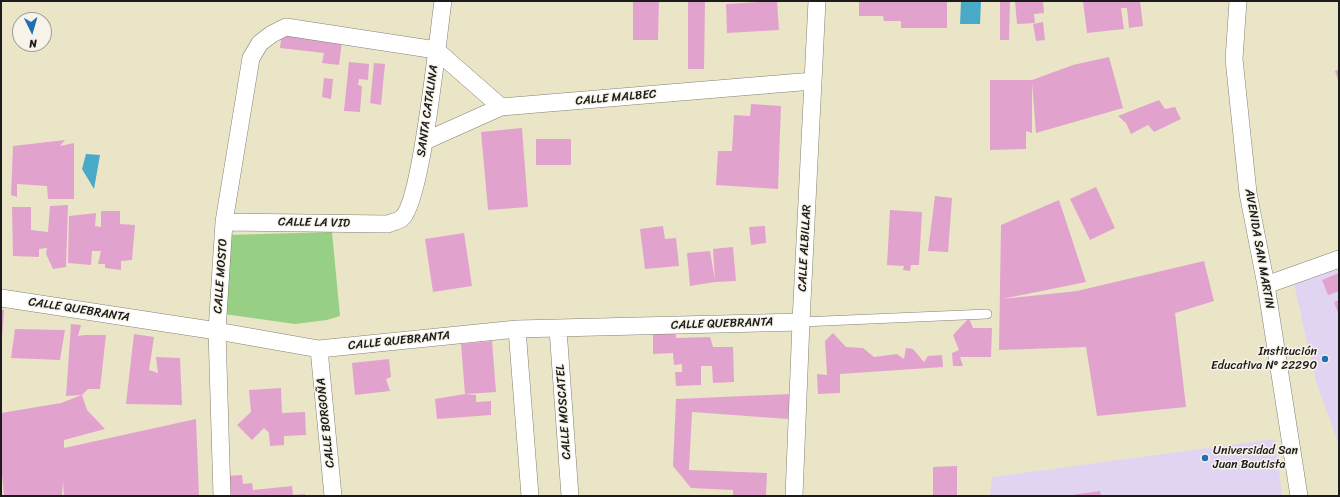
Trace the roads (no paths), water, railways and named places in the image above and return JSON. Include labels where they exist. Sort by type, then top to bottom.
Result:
[{"type":"street","name":"SANTA CATALINA","points":[[403,218],[410,204],[425,141],[443,1]]},
{"type":"street","name":"CALLE ALBILLAR","points":[[794,496],[817,1]]},
{"type":"street","name":"AVENIDA SAN MARTIN","points":[[1238,1],[1234,59],[1248,193],[1266,286],[1299,496]]},
{"type":"street","name":"CALLE MOSTO","points":[[222,496],[217,331],[224,222],[251,58],[260,43],[272,34],[286,27],[436,50]]},
{"type":"street","points":[[436,50],[501,107]]},
{"type":"street","name":"CALLE MALBEC","points":[[425,141],[501,107],[813,81]]},
{"type":"street","name":"CALLE LA VID","points":[[224,222],[388,224],[403,218]]},
{"type":"street","points":[[1266,286],[1339,259]]},
{"type":"street","name":"CALLE QUEBRANTA","points":[[1,298],[217,331],[319,349],[517,329],[801,322]]},
{"type":"street","points":[[517,329],[530,496]]},
{"type":"street","name":"CALLE MOSCATEL","points":[[558,329],[570,496]]},
{"type":"street","name":"CALLE BORGOÑA","points":[[319,349],[333,496]]},
{"type":"lane","points":[[801,322],[987,314]]},
{"type":"water","points":[[961,1],[981,1],[980,24],[960,24]]},
{"type":"water","points":[[86,154],[100,155],[94,189],[82,169]]},
{"type":"place","name":"Institución Educativa Nº 22290","points":[[1325,359]]},
{"type":"place","name":"Universidad San Juan Bautista","points":[[1205,458]]}]
